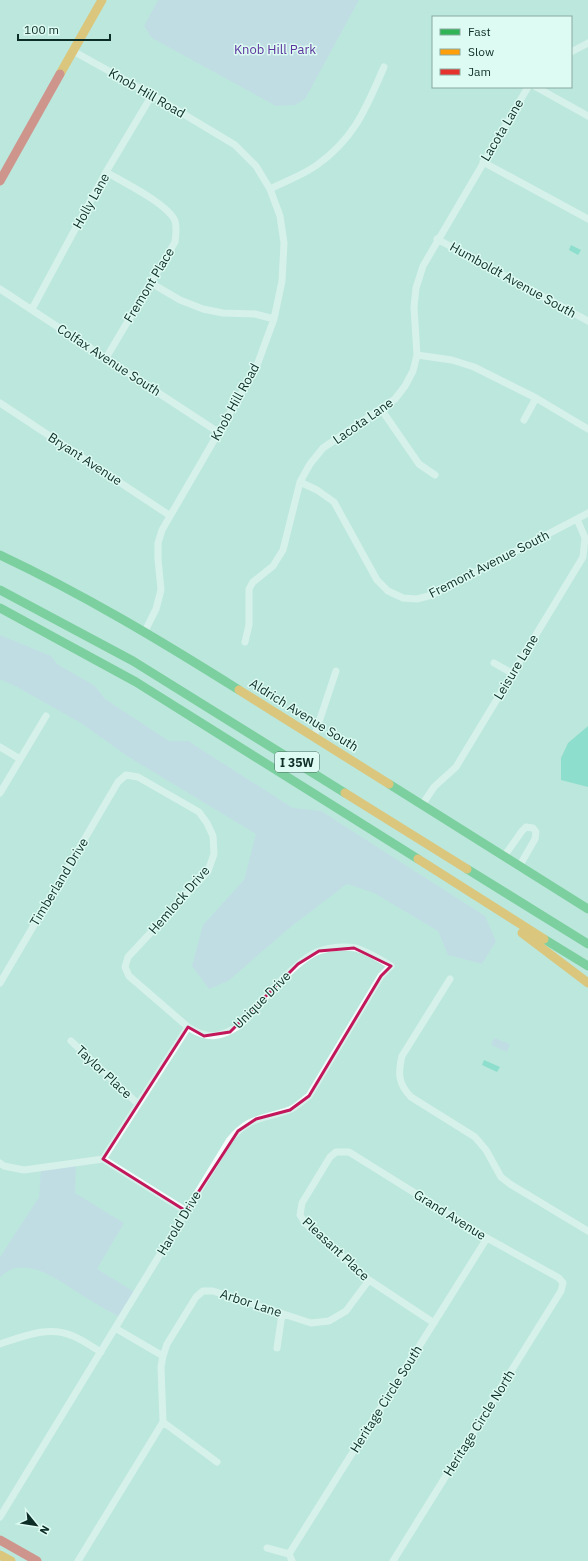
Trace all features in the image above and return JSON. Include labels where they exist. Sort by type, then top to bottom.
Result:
[{"type":"main road","points":[[0,181],[102,0]]},
{"type":"main road","name":"Aldrich Avenue South","points":[[0,555],[92,600],[145,631],[588,908]]},
{"type":"main road","name":"I 35W","points":[[0,590],[133,661],[588,944]]},
{"type":"main road","name":"I 35W","points":[[0,608],[136,682],[588,966]]},
{"type":"main road","points":[[522,902],[588,937]]},
{"type":"main road","points":[[493,905],[512,926],[588,983]]},
{"type":"main road","points":[[0,1540],[37,1561]]},
{"type":"main road","points":[[0,1555],[11,1561]]},
{"type":"street","points":[[572,51],[588,43]]},
{"type":"street","name":"Knob Hill Road","points":[[73,51],[152,95],[235,145],[256,166],[270,189],[280,216],[284,243],[282,281],[274,319],[256,368],[162,530],[158,543],[161,585],[160,598],[145,631]]},
{"type":"street","points":[[270,189],[316,165],[344,141],[363,115],[384,67]]},
{"type":"street","name":"Lacota Lane","points":[[244,642],[249,625],[249,589],[253,582],[273,566],[283,550],[300,482],[310,464],[323,448],[395,399],[405,386],[413,371],[417,355],[414,307],[416,288],[423,266],[527,88]]},
{"type":"street","points":[[538,88],[588,116]]},
{"type":"street","name":"Holly Lane","points":[[32,309],[106,172],[152,95]]},
{"type":"street","points":[[483,162],[588,219]]},
{"type":"street","name":"Fremont Place","points":[[106,172],[163,206],[174,220],[176,232],[175,242],[106,358]]},
{"type":"street","name":"Humboldt Avenue South","points":[[438,239],[588,321]]},
{"type":"street","points":[[151,283],[180,300],[203,309],[255,314],[274,319]]},
{"type":"street","name":"Colfax Avenue South","points":[[0,289],[218,432]]},
{"type":"street","points":[[417,355],[452,360],[474,366],[587,425]]},
{"type":"street","points":[[524,420],[536,398]]},
{"type":"street","name":"Bryant Avenue","points":[[0,403],[170,515]]},
{"type":"street","points":[[381,409],[419,464],[435,475]]},
{"type":"street","name":"Fremont Avenue South","points":[[300,482],[317,490],[334,502],[377,580],[388,591],[403,598],[417,599],[432,595],[588,513]]},
{"type":"street","name":"Leisure Lane","points":[[422,805],[434,787],[456,767],[583,557],[585,538],[577,519]]},
{"type":"street","points":[[494,664],[512,673]]},
{"type":"street","points":[[314,737],[336,671]]},
{"type":"street","points":[[0,793],[46,716]]},
{"type":"street","points":[[0,747],[20,759]]},
{"type":"street","name":"Hemlock Drive","points":[[118,782],[126,775],[138,777],[199,812],[207,823],[213,836],[214,854],[208,871],[128,957],[125,967],[129,976],[188,1027]]},
{"type":"street","name":"Timberland Drive","points":[[0,983],[118,782]]},
{"type":"street","points":[[505,856],[526,827],[534,828],[536,832],[535,839],[520,865]]},
{"type":"street","name":"Unique Drive","points":[[188,1027],[204,1036],[216,1036],[230,1032],[240,1025],[298,964],[319,951],[337,947],[354,948],[370,954],[391,966]]},
{"type":"street","name":"Harold Drive","points":[[0,1517],[229,1141],[238,1130],[256,1119],[290,1110],[309,1096],[381,976],[391,966]]},
{"type":"street","points":[[450,979],[402,1056],[398,1070],[404,1091],[411,1097],[475,1137],[486,1150],[501,1177],[510,1184],[588,1231]]},
{"type":"street","points":[[103,1159],[188,1027]]},
{"type":"street","name":"Taylor Place","points":[[71,1041],[138,1104]]},
{"type":"street","name":"Grand Avenue","points":[[336,1152],[349,1152],[487,1238],[559,1278],[563,1283]]},
{"type":"street","name":"Pleasant Place","points":[[336,1152],[330,1157],[302,1203],[300,1215],[305,1223],[369,1280],[434,1323]]},
{"type":"street","points":[[1,1167],[24,1170],[103,1159],[186,1211]]},
{"type":"street","name":"Heritage Circle South","points":[[290,1558],[487,1238]]},
{"type":"street","name":"Arbor Lane","points":[[163,1422],[161,1367],[163,1356],[167,1344],[196,1297],[203,1291],[213,1291],[311,1323],[329,1321],[346,1311],[369,1280]]},
{"type":"street","name":"Heritage Circle North","points":[[393,1561],[561,1291],[563,1283]]},
{"type":"street","points":[[277,1348],[282,1314]]},
{"type":"street","points":[[115,1328],[163,1356]]},
{"type":"street","points":[[0,1344],[36,1332],[53,1331],[73,1336],[101,1352]]},
{"type":"street","points":[[78,1561],[163,1422],[218,1462]]},
{"type":"street","points":[[267,1548],[290,1558]]},
{"type":"highlighted area","points":[[354,948],[391,966],[381,976],[309,1096],[290,1110],[256,1119],[238,1131],[186,1211],[103,1159],[188,1027],[204,1036],[230,1032],[298,964],[319,951]]},
{"type":"green space","name":"Knob Hill Park","points":[[158,0],[359,0],[305,99],[295,105],[276,106],[152,38],[144,26]]},
{"type":"green space","points":[[0,635],[51,656],[57,664],[95,686],[105,699],[169,741],[188,741],[293,808],[321,811],[485,916],[496,941],[482,964],[448,955],[438,931],[374,893],[347,884],[293,925],[228,981],[209,989],[192,966],[203,925],[244,880],[256,834],[127,756],[81,723],[0,679]]},
{"type":"green space","points":[[494,1038],[510,1044],[507,1052],[491,1045]]},
{"type":"green space","points":[[76,1163],[75,1193],[124,1223],[97,1269],[136,1293],[121,1318],[58,1280],[39,1271],[29,1268],[20,1268],[9,1271],[0,1277],[0,1257],[39,1197],[41,1168]]},
{"type":"shaded area","points":[[571,245],[581,250],[578,255],[569,250]]},
{"type":"shaded area","points":[[588,726],[588,787],[561,780],[561,758],[568,743]]},
{"type":"shaded area","points":[[484,1060],[500,1067],[497,1072],[482,1065]]},
{"type":"traffic: fast","points":[[0,555],[92,602],[239,690]]},
{"type":"traffic: fast","points":[[0,590],[133,661],[345,793]]},
{"type":"traffic: fast","points":[[0,608],[136,682],[418,859]]},
{"type":"traffic: fast","points":[[389,784],[588,909]]},
{"type":"traffic: fast","points":[[467,869],[588,944]]},
{"type":"traffic: fast","points":[[544,939],[588,966]]},
{"type":"traffic: slow","points":[[60,74],[102,0]]},
{"type":"traffic: slow","points":[[239,690],[389,784]]},
{"type":"traffic: slow","points":[[345,793],[467,869]]},
{"type":"traffic: slow","points":[[418,859],[544,939]]},
{"type":"traffic: slow","points":[[522,933],[588,983]]},
{"type":"traffic: slow","points":[[0,1555],[11,1561]]},
{"type":"traffic: jam","points":[[0,181],[60,74]]},
{"type":"traffic: jam","points":[[0,1540],[37,1561]]}]
